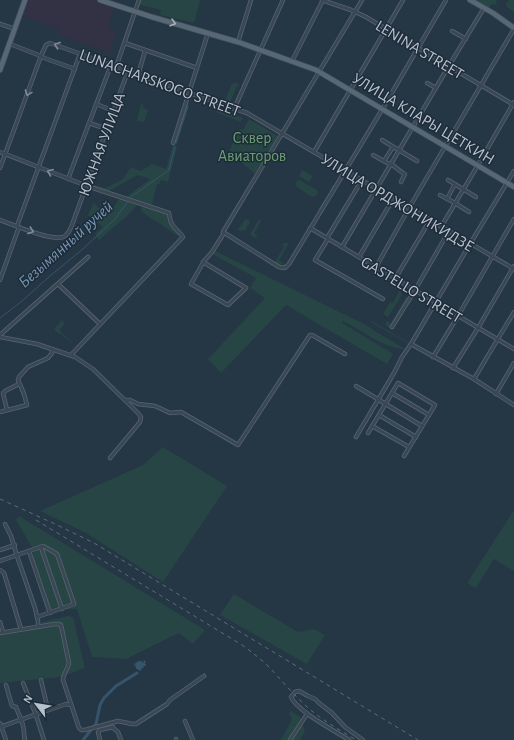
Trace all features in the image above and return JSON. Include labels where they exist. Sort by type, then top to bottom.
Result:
[{"type":"main road","points":[[0,70],[25,0]]},
{"type":"main road","name":"УЛИЦА КЛАРЫ ЦЕТКИН","points":[[100,0],[135,12],[238,42],[320,72],[514,187]]},
{"type":"main road","points":[[470,0],[514,28]]},
{"type":"street","points":[[116,67],[139,0]]},
{"type":"street","points":[[238,42],[251,0]]},
{"type":"street","points":[[234,109],[283,0]]},
{"type":"street","points":[[292,61],[323,0]]},
{"type":"street","name":"LENINA STREET","points":[[323,0],[355,12],[387,29],[514,104]]},
{"type":"street","points":[[203,262],[246,288],[228,305],[191,284],[203,262],[212,252],[362,0]]},
{"type":"street","points":[[314,152],[403,0]]},
{"type":"street","points":[[224,232],[279,267],[285,268],[289,264],[446,0]]},
{"type":"street","points":[[342,247],[484,8]]},
{"type":"street","points":[[0,24],[15,29]]},
{"type":"street","points":[[376,267],[514,28]]},
{"type":"street","points":[[452,31],[466,39]]},
{"type":"street","points":[[173,143],[208,33]]},
{"type":"street","name":"LUNACHARSKOGO STREET","points":[[41,56],[46,45],[50,43],[234,109],[249,115],[283,134]]},
{"type":"street","points":[[10,44],[75,69]]},
{"type":"street","points":[[124,44],[197,68]]},
{"type":"street","points":[[138,75],[145,51]]},
{"type":"street","points":[[0,280],[38,167],[80,54]]},
{"type":"street","points":[[0,168],[41,56]]},
{"type":"street","points":[[68,179],[111,65]]},
{"type":"street","name":"ЮЖНАЯ УЛИЦА","points":[[18,226],[50,237],[59,238],[67,234],[128,71]]},
{"type":"street","points":[[427,83],[436,88]]},
{"type":"street","points":[[96,104],[114,111]]},
{"type":"street","points":[[441,227],[514,104]]},
{"type":"street","points":[[89,123],[107,129]]},
{"type":"street","name":"УЛИЦА ОРДЖОНИКИДЗЕ","points":[[283,134],[492,257],[514,268]]},
{"type":"street","points":[[382,140],[417,161]]},
{"type":"street","points":[[384,161],[393,147]]},
{"type":"street","points":[[0,152],[86,186],[169,213],[172,224],[176,230],[182,234],[183,237],[71,355]]},
{"type":"street","points":[[373,155],[406,174],[401,182]]},
{"type":"street","points":[[356,437],[379,400],[402,357],[514,171]]},
{"type":"street","points":[[362,180],[315,260],[383,299]]},
{"type":"street","points":[[448,180],[476,197]]},
{"type":"street","points":[[447,198],[455,184]]},
{"type":"street","points":[[440,195],[469,212]]},
{"type":"street","points":[[359,257],[393,199]]},
{"type":"street","points":[[433,357],[514,219]]},
{"type":"street","points":[[0,220],[18,226]]},
{"type":"street","points":[[395,279],[430,220]]},
{"type":"street","name":"GASTELLO STREET","points":[[310,228],[514,349]]},
{"type":"street","points":[[392,327],[449,231]]},
{"type":"street","points":[[0,336],[88,257]]},
{"type":"street","points":[[453,368],[514,268]]},
{"type":"street","points":[[58,284],[100,324]]},
{"type":"street","points":[[474,379],[514,312]]},
{"type":"street","points":[[125,400],[130,400],[138,404],[155,406],[170,413],[181,412],[238,445],[310,335],[345,354]]},
{"type":"street","points":[[0,336],[32,343],[71,355],[93,369],[140,415],[140,422],[110,458]]},
{"type":"street","points":[[411,344],[474,379],[514,405]]},
{"type":"street","points":[[0,412],[27,405],[19,384],[19,377],[28,367],[40,363],[48,358],[52,353],[52,349]]},
{"type":"street","points":[[496,394],[514,363]]},
{"type":"street","points":[[368,433],[398,383],[435,405],[404,456]]},
{"type":"street","points":[[7,410],[3,393],[19,384]]},
{"type":"street","points":[[356,386],[422,426]]},
{"type":"street","points":[[392,393],[428,415]]},
{"type":"street","points":[[379,415],[416,437]]},
{"type":"street","points":[[372,426],[409,448]]},
{"type":"street","points":[[5,524],[15,545],[17,556],[37,617],[38,626]]},
{"type":"street","points":[[0,550],[15,545]]},
{"type":"street","points":[[0,561],[42,547],[57,554],[74,604],[37,617]]},
{"type":"street","points":[[42,547],[62,608]]},
{"type":"street","points":[[29,551],[50,613]]},
{"type":"street","points":[[0,570],[4,573],[21,629]]},
{"type":"street","points":[[0,622],[2,632],[55,624],[61,626],[69,663],[69,667],[63,678],[71,706],[81,730],[118,721],[136,724],[167,704],[170,700],[204,676]]},
{"type":"street","points":[[41,680],[48,710]]},
{"type":"street","points":[[23,683],[36,714],[44,740]]},
{"type":"street","points":[[6,685],[12,706],[16,707],[21,720],[25,740]]},
{"type":"street","points":[[349,740],[307,714],[292,700],[291,697],[295,692],[299,691],[315,698],[345,727],[363,740]]},
{"type":"street","points":[[6,740],[0,725],[21,720],[66,704],[71,706]]},
{"type":"street","points":[[290,740],[307,714]]},
{"type":"street","points":[[185,721],[193,740]]},
{"type":"street","points":[[110,723],[118,732],[121,740]]},
{"type":"street","points":[[100,740],[98,732],[100,730],[113,727]]},
{"type":"shaded area","points":[[29,0],[90,0],[114,8],[108,28],[117,31],[109,53],[57,34],[59,29],[23,16]]},
{"type":"shaded area","points":[[143,660],[146,661],[146,666],[141,669],[141,671],[136,669],[134,664],[139,661],[143,663]]},
{"type":"green space","points":[[138,0],[200,0],[194,23],[160,15],[161,10],[137,4]]},
{"type":"green space","points":[[473,0],[496,0],[497,3],[495,5],[492,4],[489,8]]},
{"type":"green space","points":[[509,0],[514,0],[514,12],[506,6]]},
{"type":"green space","points":[[235,82],[239,84],[230,103],[224,103],[232,83],[234,84]]},
{"type":"green space","points":[[141,104],[144,105],[143,108],[148,110],[144,122],[137,121]]},
{"type":"green space","points":[[186,105],[189,106],[177,144],[175,143]]},
{"type":"green space","points":[[218,108],[243,118],[240,122],[216,112]]},
{"type":"green space","name":"Сквер Авиаторов","points":[[249,119],[278,136],[256,175],[229,151],[240,129],[243,130]]},
{"type":"green space","points":[[173,145],[177,147],[168,182],[161,180],[158,184],[152,205],[125,198],[150,179],[138,175],[107,192],[89,185],[106,188],[123,179],[131,167],[140,171],[150,166],[151,163],[166,169]]},
{"type":"green space","points":[[302,170],[313,176],[309,182],[299,176]]},
{"type":"green space","points":[[298,180],[317,190],[317,195],[312,197],[297,187],[295,184]]},
{"type":"green space","points":[[119,199],[137,205],[99,240],[95,234],[103,227],[88,215],[94,202],[98,208],[111,211]]},
{"type":"green space","points":[[143,207],[167,214],[172,225],[182,237],[145,214],[140,209]]},
{"type":"green space","points":[[244,218],[250,222],[245,231],[240,231],[238,229],[245,220]]},
{"type":"green space","points":[[259,219],[261,221],[258,226],[260,227],[258,227],[254,233],[257,235],[256,238],[250,235]]},
{"type":"green space","points":[[284,243],[289,243],[279,260],[287,265],[286,266],[283,266],[284,264],[282,263],[281,265],[275,263],[284,247],[282,245]]},
{"type":"green space","points":[[215,251],[362,323],[405,349],[396,348],[380,342],[343,321],[342,323],[393,354],[387,364],[286,305],[221,373],[208,359],[265,298],[250,288],[256,278],[212,254]]},
{"type":"green space","points":[[400,289],[402,295],[388,317],[383,314],[390,302],[393,303]]},
{"type":"green space","points":[[406,297],[409,298],[390,328],[385,325],[387,321],[391,323]]},
{"type":"green space","points":[[62,320],[65,324],[59,330],[72,342],[71,343],[54,329]]},
{"type":"green space","points":[[372,321],[409,343],[409,344],[371,322]]},
{"type":"green space","points":[[163,447],[227,486],[163,582],[86,533],[40,511],[143,465]]},
{"type":"green space","points":[[514,510],[514,571],[494,559],[476,588],[467,583]]},
{"type":"green space","points":[[19,516],[205,630],[193,644],[179,633],[126,659],[92,657],[77,609],[47,610],[31,546],[16,520]]},
{"type":"green space","points":[[234,594],[298,632],[314,629],[325,635],[307,664],[220,615]]},
{"type":"green space","points":[[69,616],[73,617],[85,668],[60,677],[0,683],[0,634],[39,628],[42,622]]},
{"type":"green space","points":[[291,711],[300,717],[305,731],[300,740],[281,740],[292,719],[289,714]]},
{"type":"waterway","points":[[176,143],[188,106]]},
{"type":"waterway","name":"Безымянный ручей","points":[[131,197],[169,170],[175,146]]},
{"type":"waterway","points":[[330,192],[334,185]]},
{"type":"waterway","points":[[319,210],[329,194]]},
{"type":"waterway","name":"Безымянный ручей","points":[[0,318],[84,248],[115,219],[128,201]]},
{"type":"waterway","points":[[83,740],[96,724],[100,705],[104,698],[116,686],[137,673]]},
{"type":"railway","points":[[0,499],[94,543],[418,740]]},
{"type":"railway","points":[[36,520],[242,645],[268,666],[311,710],[329,724],[356,740]]}]
